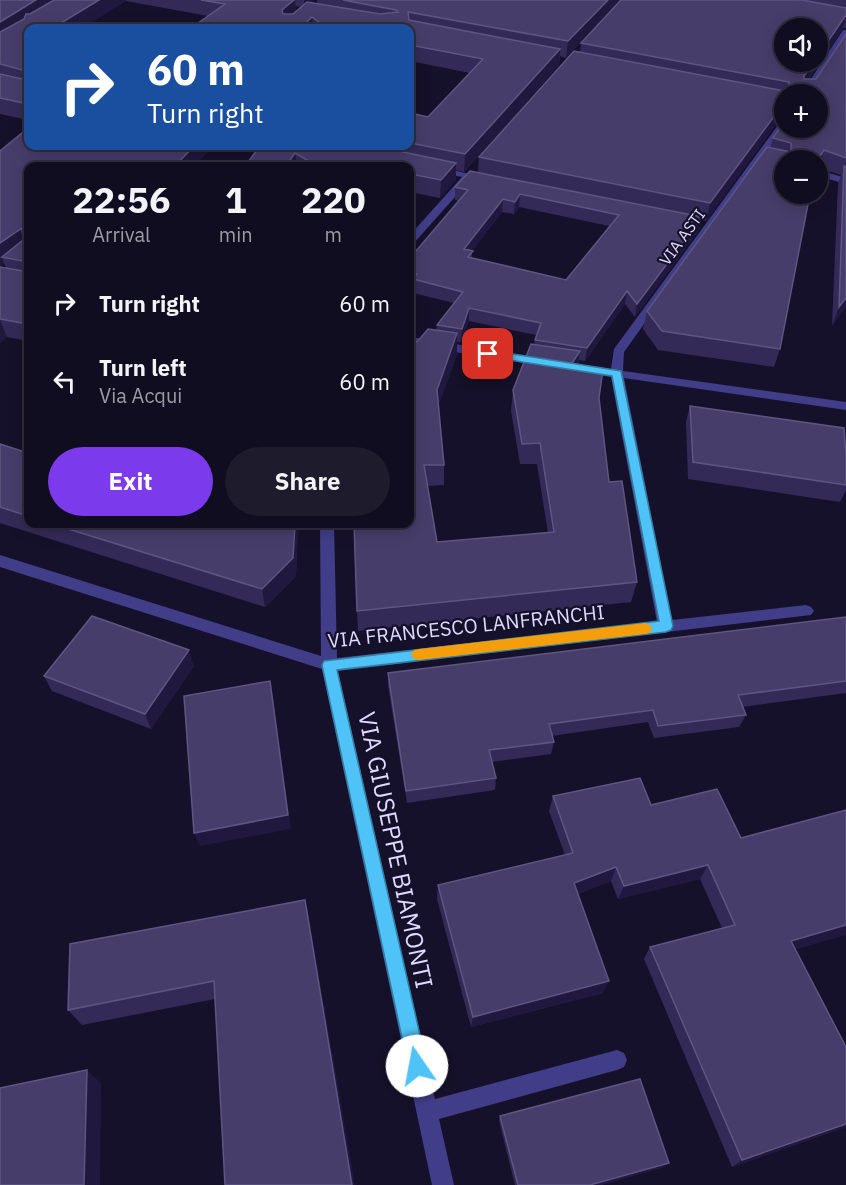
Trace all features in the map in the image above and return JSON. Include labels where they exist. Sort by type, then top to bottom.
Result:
[{"type":"street","points":[[812,84],[846,32]]},
{"type":"street","name":"VIA ASTI","points":[[617,374],[618,352],[702,224],[762,159],[775,138]]},
{"type":"street","points":[[425,167],[492,180]]},
{"type":"street","points":[[414,237],[477,167]]},
{"type":"street","points":[[828,176],[846,181]]},
{"type":"street","points":[[414,342],[557,364]]},
{"type":"street","points":[[575,367],[846,406]]},
{"type":"street","points":[[617,374],[666,626]]},
{"type":"street","name":"VIA GIUSEPPE BIAMONTI","points":[[327,528],[329,665],[443,1185]]},
{"type":"street","name":"VIA FRANCESCO LANFRANCHI","points":[[0,561],[329,665],[806,611]]},
{"type":"street","points":[[428,1112],[617,1060]]},
{"type":"building","points":[[0,0],[36,0],[0,22]]},
{"type":"building","points":[[54,0],[99,0],[60,24],[24,24],[24,73],[23,70],[0,64],[0,32],[24,19],[26,14]]},
{"type":"building","points":[[201,0],[294,0],[282,10],[283,14],[293,14],[307,2],[380,14],[398,12],[343,0],[608,0],[568,41],[408,12],[409,20],[560,49],[465,154],[414,144],[414,114],[428,117],[483,59],[414,46],[414,24],[322,24],[312,17],[305,24],[197,24],[225,4]]},
{"type":"building","points":[[621,0],[802,0],[846,8],[846,15],[828,41],[828,18],[774,18],[774,72],[807,72],[804,79],[816,79],[821,72],[828,72],[828,61],[846,34],[846,158],[828,150],[791,150],[791,143],[773,138],[828,138],[828,84],[789,84],[789,82],[581,43]]},
{"type":"building","points":[[574,51],[774,89],[774,117],[710,203],[479,157]]},
{"type":"building","points":[[0,74],[22,79],[24,77],[24,103],[0,98]]},
{"type":"building","points":[[24,131],[24,150],[190,150],[179,162],[24,162],[24,323],[0,319],[0,267],[23,271],[23,261],[2,257],[23,240],[22,228],[0,243],[0,151]]},
{"type":"building","points":[[767,147],[781,150],[774,150],[774,204],[808,204],[780,349],[662,331],[647,311]]},
{"type":"building","points":[[257,150],[393,150],[456,163],[441,180],[414,175],[414,162],[310,162],[295,153],[289,162],[248,162]]},
{"type":"building","points":[[844,166],[846,167],[846,298],[839,307]]},
{"type":"building","points":[[470,171],[702,217],[637,304],[627,291],[587,348],[535,340],[541,323],[469,308],[462,329],[437,325],[463,292],[414,279],[417,274],[414,274],[414,253],[468,190],[455,187]],"holes":[[[520,194],[619,215],[566,280],[468,257],[473,251],[464,249],[503,199],[515,202]]]},
{"type":"building","points":[[428,329],[457,333],[437,390],[444,465],[424,465],[437,542],[554,532],[540,443],[522,444],[513,390],[531,344],[580,351],[571,365],[603,369],[599,398],[609,482],[622,481],[637,582],[357,611],[354,528],[414,528],[414,342],[417,342]]},
{"type":"building","points":[[690,406],[844,428],[846,485],[693,462]]},
{"type":"building","points":[[0,444],[24,452],[24,515],[0,507]]},
{"type":"building","points":[[65,528],[295,528],[293,558],[262,589]]},
{"type":"building","points":[[92,616],[189,650],[145,714],[44,676]]},
{"type":"building","points":[[846,617],[846,681],[738,695],[746,715],[658,726],[653,710],[549,724],[554,742],[489,750],[496,778],[406,791],[388,673]]},
{"type":"building","points":[[270,681],[288,815],[194,833],[184,696]]},
{"type":"building","points":[[640,778],[651,805],[717,789],[741,838],[846,810],[846,925],[791,941],[846,1047],[846,1124],[742,1160],[650,947],[735,925],[708,865],[624,886],[616,867],[574,883],[609,981],[473,1017],[438,885],[573,853],[553,796]]},
{"type":"building","points":[[305,900],[352,1185],[225,1185],[214,981],[68,1010],[70,944]]},
{"type":"building","points":[[87,1070],[84,1185],[0,1185],[0,1088]]},
{"type":"building","points":[[640,1079],[669,1163],[590,1185],[518,1185],[500,1116]]},
{"type":"slow traffic","points":[[419,654],[645,629]]},
{"type":"route","points":[[417,1066],[329,665],[666,626],[617,374],[488,354]]}]
